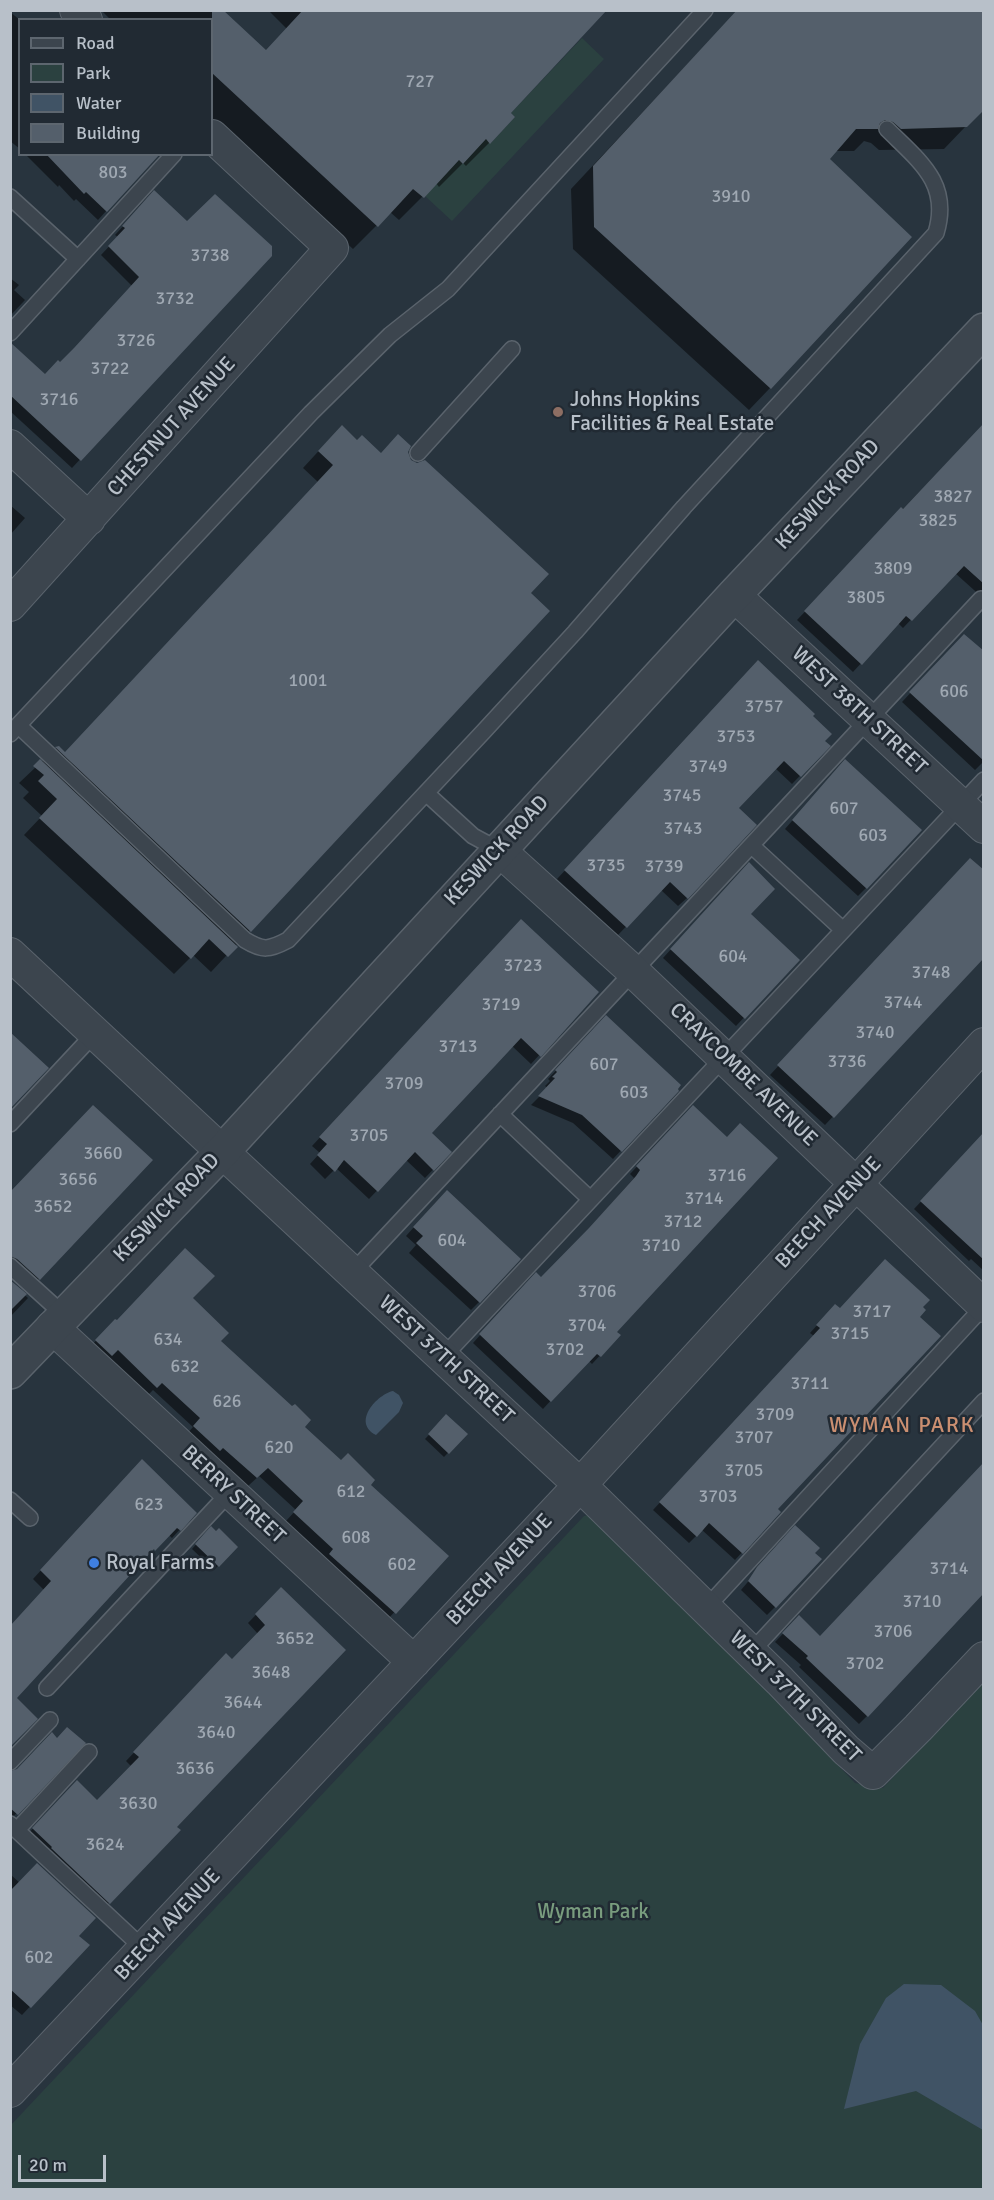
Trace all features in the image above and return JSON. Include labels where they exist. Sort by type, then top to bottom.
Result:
[{"type":"street","name":"CHESTNUT AVENUE","points":[[10,605],[332,248],[213,137]]},
{"type":"street","name":"KESWICK ROAD","points":[[10,1372],[222,1152],[734,595],[984,330]]},
{"type":"street","points":[[10,446],[89,519]]},
{"type":"street","name":"WEST 38TH STREET","points":[[734,595],[984,827]]},
{"type":"street","name":"CRAYCOMBE AVENUE","points":[[499,849],[634,972],[984,1306]]},
{"type":"street","name":"WEST 37TH STREET","points":[[10,954],[580,1485],[751,1652],[846,1750],[873,1773],[984,1658]]},
{"type":"street","name":"BEECH AVENUE","points":[[16,2074],[145,1950],[580,1485],[984,1044]]},
{"type":"street","name":"BERRY STREET","points":[[58,1321],[230,1492],[414,1662]]},
{"type":"lane","points":[[705,10],[448,289],[390,335],[311,413],[14,730],[245,939],[258,948],[273,948],[288,940],[575,632],[684,507],[936,232],[941,216],[940,201],[933,178],[887,129]]},
{"type":"lane","points":[[10,333],[172,156]]},
{"type":"lane","points":[[10,197],[78,259]]},
{"type":"lane","points":[[418,453],[512,349]]},
{"type":"lane","points":[[352,1273],[981,599]]},
{"type":"lane","points":[[443,1357],[984,780]]},
{"type":"lane","points":[[426,793],[473,836],[499,849]]},
{"type":"lane","points":[[752,846],[843,930]]},
{"type":"lane","points":[[10,1124],[95,1033]]},
{"type":"lane","points":[[500,1114],[590,1199]]},
{"type":"lane","points":[[10,1266],[58,1321]]},
{"type":"lane","points":[[706,1608],[984,1306]]},
{"type":"lane","points":[[751,1652],[984,1401]]},
{"type":"lane","points":[[47,1688],[230,1492]]},
{"type":"lane","points":[[10,1500],[30,1518]]},
{"type":"lane","points":[[10,1762],[50,1720]]},
{"type":"lane","points":[[89,1752],[14,1827],[145,1950]]},
{"type":"green space","points":[[582,38],[604,59],[452,221],[425,196],[459,160],[463,164],[486,139],[491,143],[515,117],[511,113]]},
{"type":"green space","name":"Wyman Park","points":[[597,1514],[855,1783],[883,1788],[983,1681],[983,2189],[11,2189],[10,2126],[584,1516]]},
{"type":"water","points":[[393,1391],[399,1395],[403,1403],[399,1412],[376,1435],[369,1429],[366,1416],[380,1397]]},
{"type":"water","points":[[904,1984],[941,1985],[975,2011],[983,2025],[983,2130],[916,2091],[844,2109],[860,2044],[886,1998]]},
{"type":"building","points":[[212,10],[223,10],[266,50],[303,10],[607,10],[511,113],[515,117],[490,144],[486,139],[463,164],[459,160],[424,198],[413,189],[378,227],[213,74]]},
{"type":"building","points":[[737,10],[984,10],[984,110],[967,127],[901,129],[893,122],[885,120],[880,123],[878,129],[856,129],[830,159],[912,237],[771,389],[594,227],[593,166]]},
{"type":"building","points":[[48,156],[158,156],[107,212],[86,192],[84,194]]},
{"type":"building","points":[[154,190],[187,221],[215,194],[272,246],[272,256],[81,461],[10,395],[10,342],[45,374],[74,348],[139,277],[108,246],[125,228],[122,226]]},
{"type":"building","points":[[984,423],[984,584],[964,566],[912,621],[906,616],[862,665],[804,611],[901,507],[903,509]]},
{"type":"building","points":[[342,425],[357,440],[362,435],[381,453],[398,434],[411,446],[408,452],[411,460],[417,463],[425,460],[549,574],[531,593],[550,611],[251,932],[55,747],[59,746],[65,752],[333,465],[318,451]]},
{"type":"building","points":[[964,634],[984,651],[984,761],[909,692]]},
{"type":"building","points":[[758,660],[815,714],[813,716],[832,734],[825,741],[831,746],[801,777],[784,761],[739,808],[757,825],[688,899],[670,882],[627,928],[564,870]]},
{"type":"building","points":[[40,759],[238,947],[228,957],[209,939],[191,959],[39,818],[57,799],[38,781],[44,775],[33,766]]},
{"type":"building","points":[[845,759],[922,830],[867,889],[792,820]]},
{"type":"building","points":[[970,858],[984,870],[984,958],[834,1118],[777,1065]]},
{"type":"building","points":[[749,862],[775,889],[751,914],[800,960],[745,1019],[670,949]]},
{"type":"building","points":[[521,919],[599,992],[541,1057],[521,1038],[432,1133],[452,1152],[434,1171],[415,1152],[378,1192],[344,1160],[335,1172],[317,1155],[327,1144],[319,1137]]},
{"type":"building","points":[[606,1015],[681,1085],[679,1091],[622,1152],[582,1115],[538,1096],[555,1078],[552,1077],[557,1072],[555,1070]]},
{"type":"building","points":[[10,1032],[49,1068],[10,1109]]},
{"type":"building","points":[[93,1105],[153,1160],[40,1280],[17,1259],[10,1256],[10,1192]]},
{"type":"building","points":[[693,1105],[727,1137],[740,1123],[778,1158],[617,1332],[621,1335],[601,1357],[597,1354],[551,1402],[479,1334],[536,1272],[541,1277],[589,1228],[636,1176],[640,1170],[636,1166]]},
{"type":"building","points":[[984,1132],[984,1260],[920,1201]]},
{"type":"building","points":[[447,1190],[521,1259],[480,1303],[416,1243],[423,1236],[413,1227]]},
{"type":"building","points":[[185,1248],[215,1276],[193,1298],[229,1333],[221,1341],[292,1406],[295,1404],[311,1420],[305,1427],[341,1460],[348,1453],[375,1480],[371,1485],[449,1556],[396,1614],[329,1554],[333,1549],[293,1512],[303,1501],[268,1468],[257,1478],[223,1448],[220,1451],[193,1426],[200,1418],[162,1383],[157,1388],[118,1350],[112,1356],[95,1340]]},
{"type":"building","points":[[885,1259],[930,1300],[923,1307],[926,1310],[920,1317],[941,1336],[778,1509],[781,1512],[743,1554],[709,1523],[697,1537],[659,1502],[820,1328],[816,1325],[835,1304],[840,1308]]},
{"type":"building","points":[[10,1280],[27,1294],[10,1311]]},
{"type":"building","points":[[446,1414],[468,1434],[449,1454],[428,1434]]},
{"type":"building","points":[[142,1459],[197,1513],[181,1531],[177,1528],[155,1551],[154,1549],[17,1698],[38,1719],[10,1747],[10,1626],[51,1581],[40,1570]]},
{"type":"building","points":[[984,1462],[984,1593],[868,1717],[782,1633],[799,1615],[820,1636]]},
{"type":"building","points":[[795,1525],[820,1548],[815,1553],[822,1559],[776,1608],[748,1581],[757,1567]]},
{"type":"building","points":[[211,1526],[216,1531],[219,1528],[238,1547],[219,1567],[195,1544]]},
{"type":"building","points":[[281,1587],[346,1650],[177,1827],[181,1830],[110,1904],[32,1828],[77,1780],[97,1800],[139,1757],[133,1752],[226,1653],[232,1659],[265,1625],[255,1614]]},
{"type":"building","points":[[67,1727],[86,1743],[18,1815],[10,1808],[10,1771],[17,1769],[52,1732],[57,1738]]},
{"type":"building","points":[[37,1863],[96,1918],[79,1936],[90,1945],[31,2008],[10,1989],[10,1891]]},
{"type":"place","name":"Johns Hopkins Facilities & Real Estate","points":[[558,412]]},
{"type":"place","name":"Royal Farms","points":[[94,1563]]},
{"type":"district","name":"WYMAN PARK","points":[[902,1426]]}]
